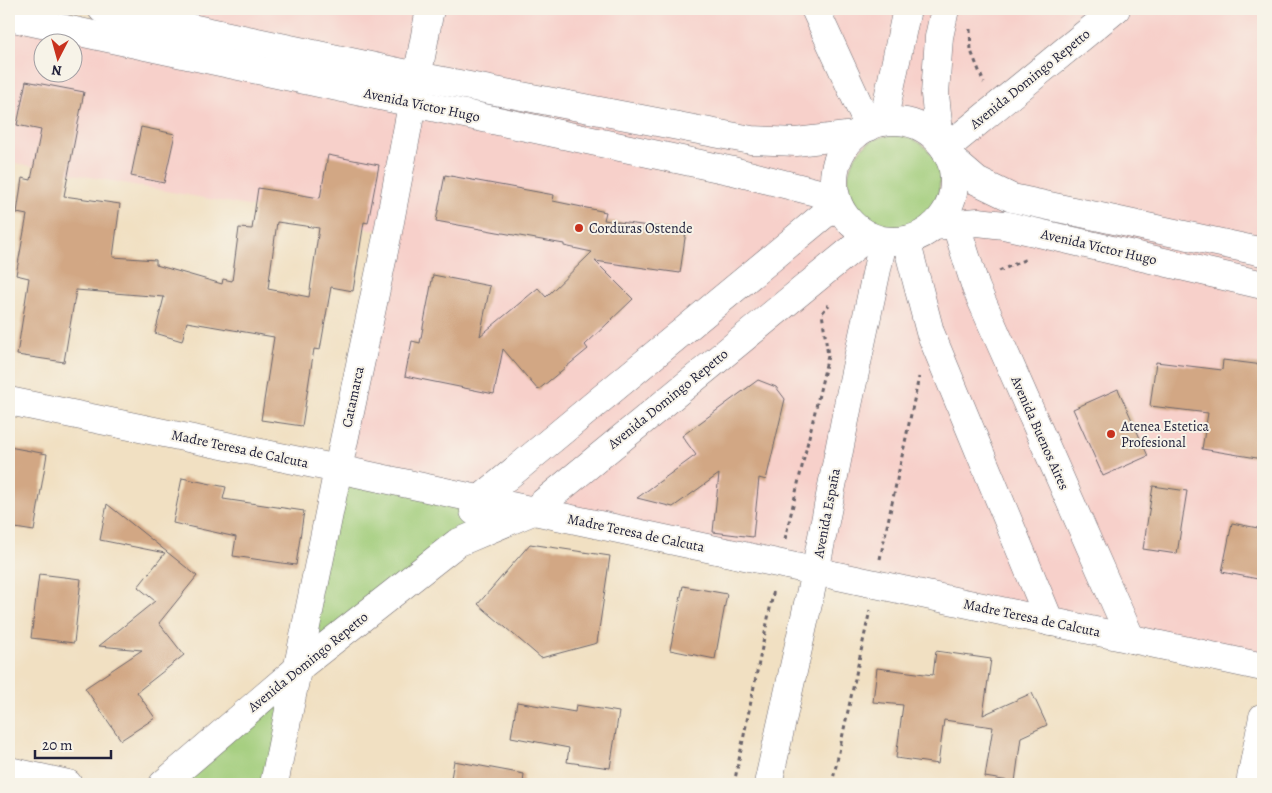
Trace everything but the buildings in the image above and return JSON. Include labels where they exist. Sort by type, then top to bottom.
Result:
[{"type":"street","name":"Avenida Víctor Hugo","points":[[102,9],[417,76],[750,140],[796,142],[869,128]]},
{"type":"street","name":"Catamarca","points":[[274,784],[388,232],[430,9]]},
{"type":"street","points":[[815,9],[869,128]]},
{"type":"street","points":[[869,128],[907,9]]},
{"type":"street","points":[[944,149],[928,132],[914,125],[899,122],[869,128],[844,147],[836,163],[833,180],[836,200],[845,217],[855,228],[886,239],[921,235],[945,225],[944,215],[951,201],[954,186],[953,170],[944,149],[935,94],[939,37],[945,9]]},
{"type":"street","name":"Avenida Domingo Repetto","points":[[944,149],[1116,9]]},
{"type":"street","name":"Avenida Víctor Hugo","points":[[9,17],[733,170],[836,200]]},
{"type":"street","name":"Avenida Víctor Hugo","points":[[944,149],[977,181],[1012,198],[1263,252]]},
{"type":"street","name":"Avenida Domingo Repetto","points":[[457,543],[479,500],[836,200]]},
{"type":"street","name":"Avenida Víctor Hugo","points":[[945,225],[978,222],[1004,225],[1263,285]]},
{"type":"street","name":"Avenida Buenos Aires","points":[[945,225],[973,280],[1131,639]]},
{"type":"street","points":[[886,239],[930,332],[1050,622]]},
{"type":"street","name":"Avenida Domingo Repetto","points":[[162,784],[297,669],[457,543],[533,511],[886,239]]},
{"type":"street","name":"Avenida España","points":[[768,784],[815,572],[848,405],[886,239]]},
{"type":"street","name":"Madre Teresa de Calcuta","points":[[9,400],[1263,667]]},
{"type":"street","points":[[1250,784],[1263,717]]},
{"type":"street","points":[[9,771],[68,784]]},
{"type":"path","points":[[970,27],[971,51],[982,79],[998,106]]},
{"type":"path","points":[[973,280],[998,272],[1024,260],[1034,258]]},
{"type":"path","points":[[734,784],[779,564],[828,356],[822,313],[833,300]]},
{"type":"path","points":[[832,784],[920,372]]},
{"type":"shaded area","points":[[124,9],[1263,9],[1263,667],[338,469],[382,231],[9,162],[9,17],[79,32],[32,32],[32,82],[82,82],[82,33],[411,103]]},
{"type":"green space","points":[[894,135],[912,138],[927,148],[937,163],[940,181],[937,199],[927,214],[912,224],[894,227],[876,224],[861,214],[851,199],[848,181],[851,163],[861,148],[876,138]]},
{"type":"green space","points":[[338,469],[478,503],[457,543],[297,669]]},
{"type":"green space","points":[[297,669],[274,784],[163,784]]},
{"type":"place","name":"Corduras Ostende","points":[[579,228]]},
{"type":"place","name":"Atenea Estetica Profesional","points":[[1111,434]]}]
